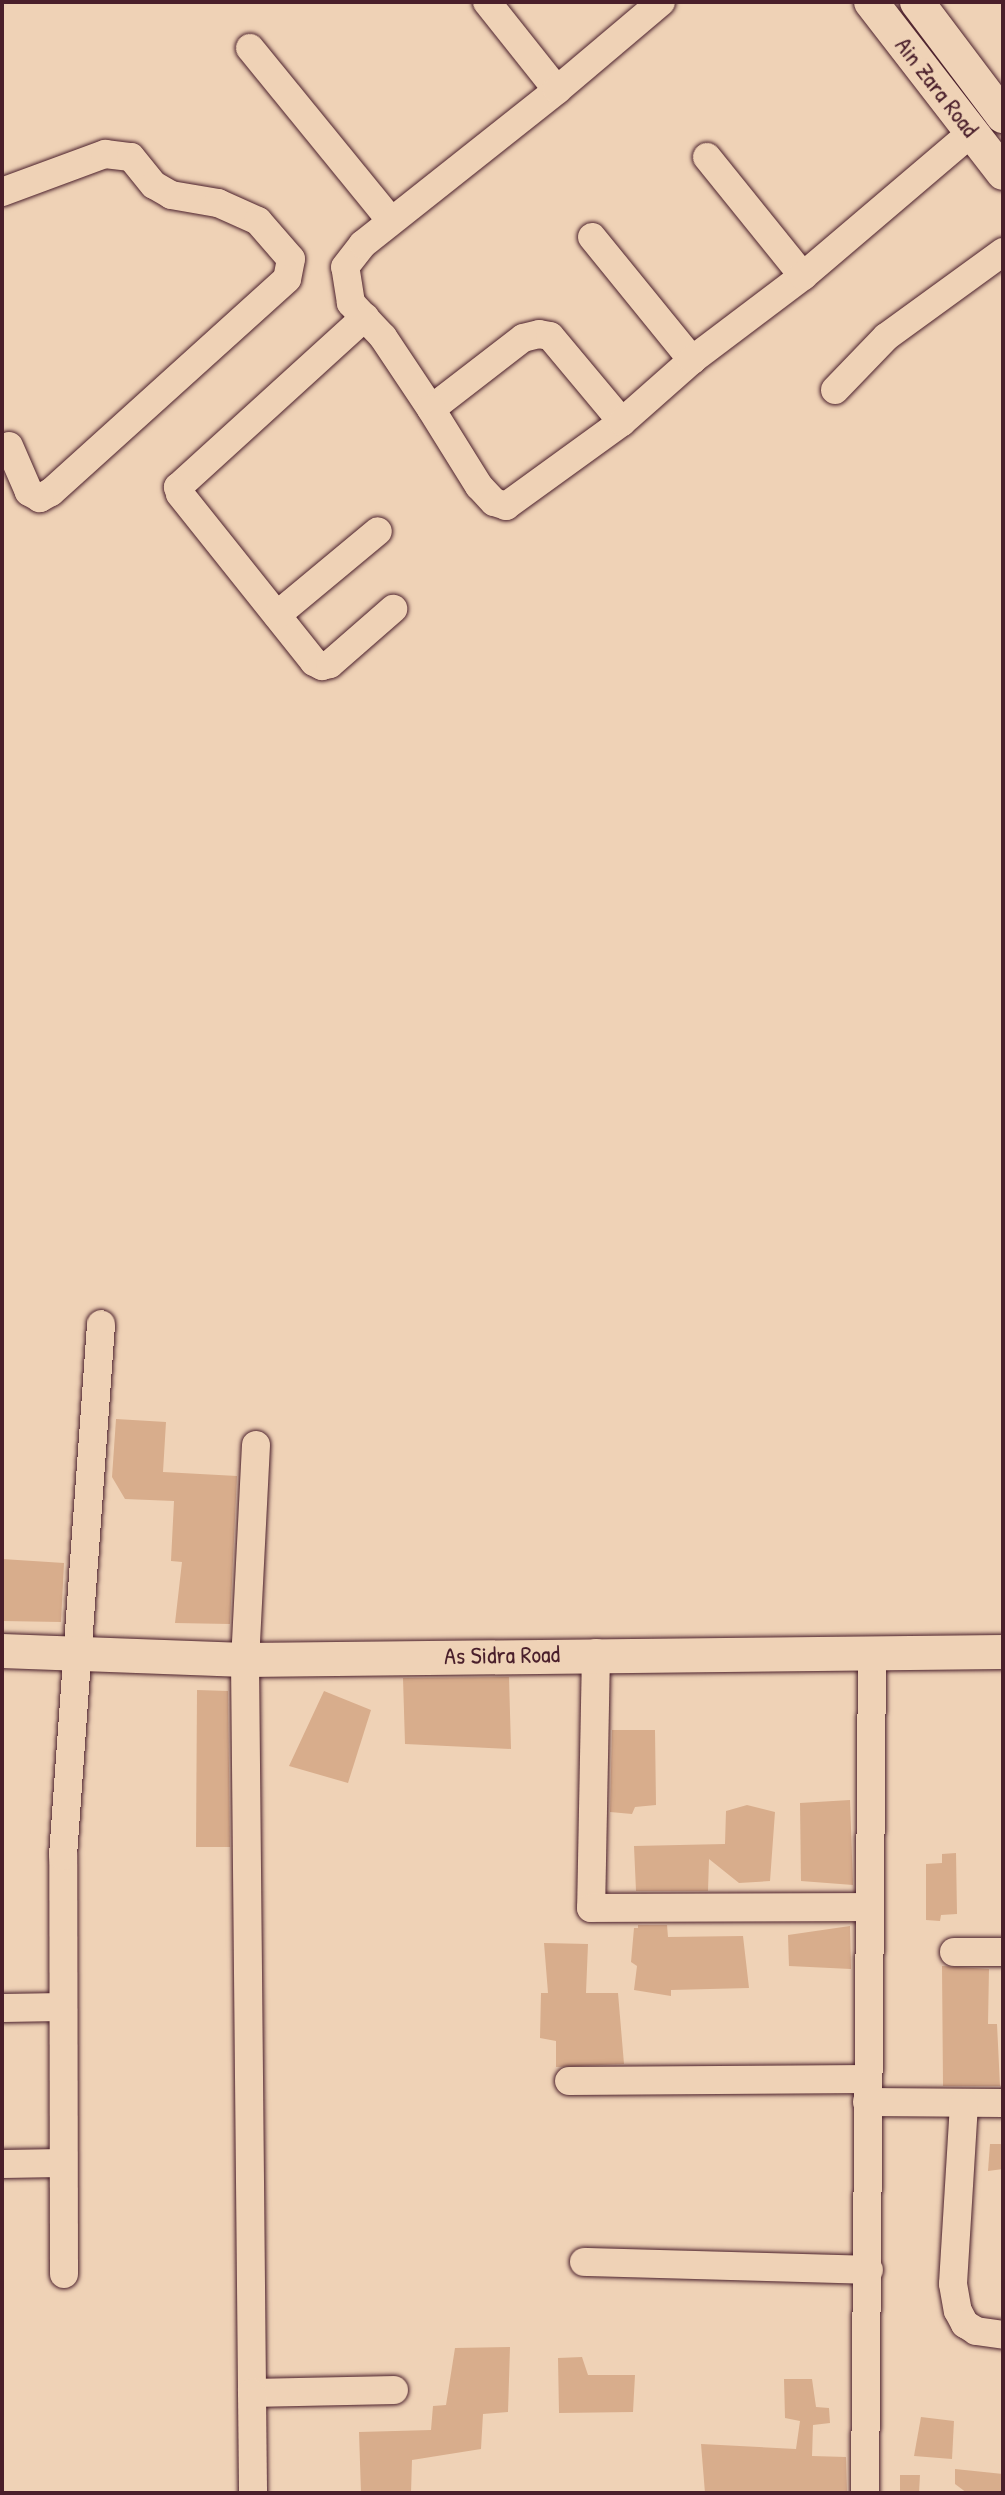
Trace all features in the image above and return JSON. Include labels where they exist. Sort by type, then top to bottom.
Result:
[{"type":"main road","name":"Ain Zara Road","points":[[871,2],[1003,173]]},
{"type":"main road","name":"Ain Zara Road","points":[[917,2],[1003,116]]},
{"type":"main road","name":"As Sidra Road","points":[[2,1651],[245,1660],[596,1653],[872,1655],[1003,1652]]},
{"type":"street","points":[[487,2],[557,90]]},
{"type":"street","points":[[661,2],[557,90],[363,244],[345,267],[345,285],[351,303],[383,337],[479,486],[500,506],[519,498],[622,422],[692,360],[803,276],[972,132]]},
{"type":"street","points":[[250,48],[391,221]]},
{"type":"street","points":[[2,192],[105,154],[131,157],[154,185],[171,195],[218,203],[258,221],[291,259],[287,279],[51,492],[40,498],[29,492],[4,444]]},
{"type":"street","points":[[707,157],[803,276]]},
{"type":"street","points":[[592,237],[692,360]]},
{"type":"street","points":[[835,390],[886,337],[1003,252]]},
{"type":"street","points":[[365,317],[178,487],[180,494],[314,662],[322,666],[339,656],[393,609]]},
{"type":"street","points":[[431,409],[523,338],[539,334],[550,336],[622,422]]},
{"type":"street","points":[[277,615],[378,531]]},
{"type":"street","points":[[64,2274],[63,1856],[101,1324]]},
{"type":"street","points":[[253,2493],[245,1660],[256,1445]]},
{"type":"street","points":[[596,1653],[591,1908],[870,1907]]},
{"type":"street","points":[[865,2493],[872,1655]]},
{"type":"street","points":[[954,1952],[1003,1952]]},
{"type":"street","points":[[2,2008],[63,2007]]},
{"type":"street","points":[[569,2081],[868,2091],[964,2104],[1003,2103]]},
{"type":"street","points":[[964,2104],[953,2284],[958,2311],[965,2324],[976,2331],[1003,2335]]},
{"type":"street","points":[[2,2164],[63,2163]]},
{"type":"street","points":[[584,2262],[869,2270]]},
{"type":"street","points":[[252,2393],[394,2390]]},
{"type":"building","points":[[116,1419],[166,1422],[163,1472],[237,1476],[230,1624],[175,1623],[182,1562],[171,1561],[174,1501],[125,1499],[112,1477]]},
{"type":"building","points":[[2,1559],[64,1563],[61,1622],[2,1621]]},
{"type":"building","points":[[509,1677],[511,1749],[405,1744],[403,1678]]},
{"type":"building","points":[[197,1690],[228,1691],[230,1847],[196,1847]]},
{"type":"building","points":[[324,1691],[371,1710],[348,1783],[289,1766]]},
{"type":"building","points":[[612,1730],[655,1730],[656,1805],[635,1807],[632,1814],[610,1812]]},
{"type":"building","points":[[850,1800],[853,1885],[801,1881],[800,1803]]},
{"type":"building","points":[[747,1805],[775,1812],[770,1881],[739,1883],[709,1859],[708,1891],[636,1891],[634,1846],[725,1844],[726,1811]]},
{"type":"building","points":[[956,1853],[957,1914],[941,1915],[940,1921],[926,1920],[926,1864],[942,1863],[942,1854]]},
{"type":"building","points":[[638,1925],[667,1925],[668,1937],[743,1936],[749,1988],[671,1990],[671,1996],[634,1990],[637,1966],[631,1962],[634,1928]]},
{"type":"building","points":[[850,1926],[851,1969],[789,1966],[788,1935]]},
{"type":"building","points":[[544,1943],[588,1944],[586,1993],[618,1993],[624,2064],[556,2067],[556,2041],[540,2038],[541,1993],[548,1993]]},
{"type":"building","points":[[942,1966],[989,1969],[988,2024],[997,2024],[1000,2086],[943,2086]]},
{"type":"building","points":[[990,2144],[1003,2144],[1003,2169],[988,2171]]},
{"type":"building","points":[[510,2347],[508,2412],[483,2414],[481,2449],[412,2460],[411,2493],[361,2493],[359,2432],[431,2430],[433,2406],[446,2405],[455,2348]]},
{"type":"building","points":[[582,2357],[588,2375],[635,2375],[633,2412],[559,2413],[558,2358]]},
{"type":"building","points":[[784,2379],[812,2379],[816,2407],[829,2408],[830,2423],[813,2425],[812,2456],[846,2457],[847,2493],[705,2493],[701,2444],[796,2449],[800,2421],[785,2418]]},
{"type":"building","points":[[921,2417],[954,2421],[952,2459],[914,2456]]},
{"type":"building","points":[[955,2469],[1003,2474],[1003,2493],[967,2493],[955,2484]]},
{"type":"building","points":[[900,2475],[920,2475],[919,2493],[900,2493]]}]
